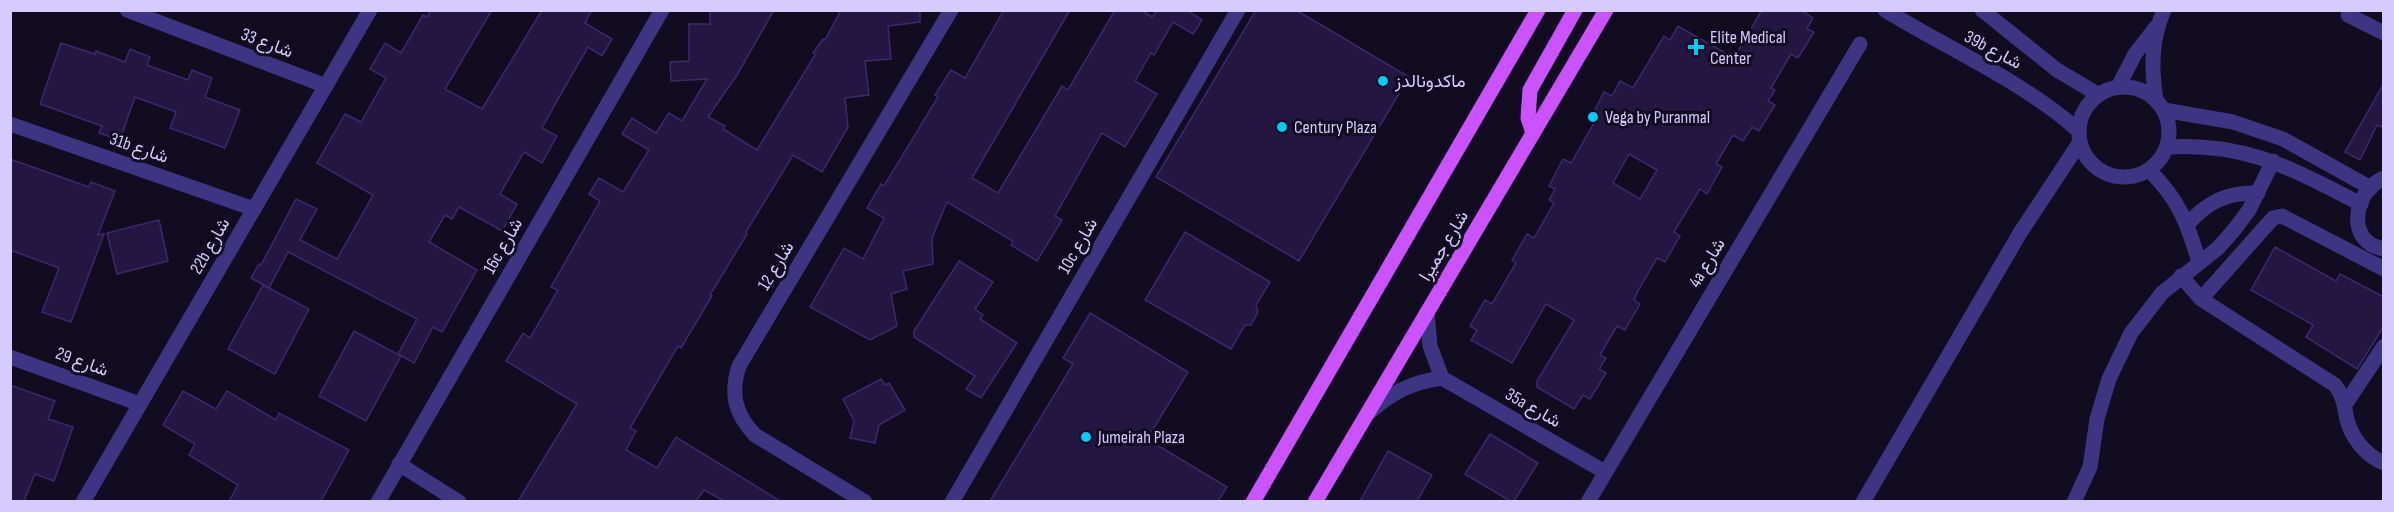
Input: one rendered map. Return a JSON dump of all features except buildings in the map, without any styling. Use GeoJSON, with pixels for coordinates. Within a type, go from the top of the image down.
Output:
{"type":"FeatureCollection","features":[{"type":"Feature","properties":{"kind":"main road","name":"شارع جميرا"},"geometry":{"type":"LineString","coordinates":[[1253,501],[1538,10]]}},
{"type":"Feature","properties":{"kind":"main road"},"geometry":{"type":"LineString","coordinates":[[1533,133],[1528,118],[1530,90],[1575,10]]}},
{"type":"Feature","properties":{"kind":"main road","name":"شارع جميرا"},"geometry":{"type":"LineString","coordinates":[[1315,501],[1370,412],[1606,10]]}},
{"type":"Feature","properties":{"kind":"street","name":"شارع 33"},"geometry":{"type":"LineString","coordinates":[[127,10],[326,86]]}},
{"type":"Feature","properties":{"kind":"street","name":"22b شارع"},"geometry":{"type":"LineString","coordinates":[[83,501],[370,10]]}},
{"type":"Feature","properties":{"kind":"street","name":"16c شارع"},"geometry":{"type":"LineString","coordinates":[[378,501],[662,10]]}},
{"type":"Feature","properties":{"kind":"street","name":"شارع 12"},"geometry":{"type":"LineString","coordinates":[[865,501],[755,435],[744,424],[737,411],[734,381],[739,366],[951,10]]}},
{"type":"Feature","properties":{"kind":"street","name":"10c شارع"},"geometry":{"type":"LineString","coordinates":[[952,501],[1238,10]]}},
{"type":"Feature","properties":{"kind":"street","name":"39b شارع"},"geometry":{"type":"LineString","coordinates":[[1885,10],[1925,35],[2039,98],[2079,136]]}},
{"type":"Feature","properties":{"kind":"street","name":"39b شارع"},"geometry":{"type":"LineString","coordinates":[[1982,10],[2057,70],[2099,95]]}},
{"type":"Feature","properties":{"kind":"street"},"geometry":{"type":"LineString","coordinates":[[2348,15],[2384,33]]}},
{"type":"Feature","properties":{"kind":"street"},"geometry":{"type":"LineString","coordinates":[[2079,136],[2085,155],[2094,166],[2106,174],[2132,177],[2149,170],[2157,163],[2167,147],[2169,134],[2160,105],[2152,62],[2161,18]]}},
{"type":"Feature","properties":{"kind":"street"},"geometry":{"type":"LineString","coordinates":[[2118,87],[2135,54],[2161,18]]}},
{"type":"Feature","properties":{"kind":"street","name":"4a شارع"},"geometry":{"type":"LineString","coordinates":[[1587,501],[1860,44]]}},
{"type":"Feature","properties":{"kind":"street"},"geometry":{"type":"LineString","coordinates":[[1863,501],[2079,136],[2082,117],[2088,105],[2099,95],[2118,87],[2131,87],[2144,92],[2160,105],[2233,122],[2283,139],[2371,188]]}},
{"type":"Feature","properties":{"kind":"street","name":"31b شارع"},"geometry":{"type":"LineString","coordinates":[[10,124],[254,209]]}},
{"type":"Feature","properties":{"kind":"street"},"geometry":{"type":"LineString","coordinates":[[2167,147],[2221,148],[2273,161],[2361,204]]}},
{"type":"Feature","properties":{"kind":"street"},"geometry":{"type":"LineString","coordinates":[[2074,501],[2090,467],[2097,419],[2118,355],[2145,312],[2181,276],[2218,248],[2234,230],[2249,210],[2273,161]]}},
{"type":"Feature","properties":{"kind":"street"},"geometry":{"type":"LineString","coordinates":[[2149,170],[2178,204],[2199,262]]}},
{"type":"Feature","properties":{"kind":"street"},"geometry":{"type":"LineString","coordinates":[[2384,178],[2371,188],[2356,214],[2357,226],[2362,237],[2370,245],[2384,249]]}},
{"type":"Feature","properties":{"kind":"street"},"geometry":{"type":"LineString","coordinates":[[2187,225],[2211,203],[2241,192],[2258,193]]}},
{"type":"Feature","properties":{"kind":"street"},"geometry":{"type":"LineString","coordinates":[[2201,299],[2273,218],[2282,216],[2384,269]]}},
{"type":"Feature","properties":{"kind":"street"},"geometry":{"type":"LineString","coordinates":[[2181,276],[2201,299],[2335,385],[2346,403],[2347,420],[2354,436],[2363,449],[2384,463]]}},
{"type":"Feature","properties":{"kind":"street"},"geometry":{"type":"LineString","coordinates":[[1370,412],[1385,398],[1402,388],[1422,381],[1442,378],[1430,346],[1427,312]]}},
{"type":"Feature","properties":{"kind":"street"},"geometry":{"type":"LineString","coordinates":[[2346,403],[2384,346]]}},
{"type":"Feature","properties":{"kind":"street","name":"شارع 29"},"geometry":{"type":"LineString","coordinates":[[10,357],[140,404]]}},
{"type":"Feature","properties":{"kind":"street","name":"35a شارع"},"geometry":{"type":"LineString","coordinates":[[1442,378],[1605,472]]}},
{"type":"Feature","properties":{"kind":"street"},"geometry":{"type":"LineString","coordinates":[[399,464],[459,501]]}},
{"type":"Feature","properties":{"kind":"place","name":"Elite Medical Center"},"geometry":{"type":"Point","coordinates":[1696,47]}},
{"type":"Feature","properties":{"kind":"place","name":"ماكدونالدز"},"geometry":{"type":"Point","coordinates":[1383,81]}},
{"type":"Feature","properties":{"kind":"place","name":"Vega by Puranmal"},"geometry":{"type":"Point","coordinates":[1593,117]}},
{"type":"Feature","properties":{"kind":"place","name":"Century Plaza"},"geometry":{"type":"Point","coordinates":[1282,127]}},
{"type":"Feature","properties":{"kind":"place","name":"Jumeirah Plaza"},"geometry":{"type":"Point","coordinates":[1086,437]}}]}
